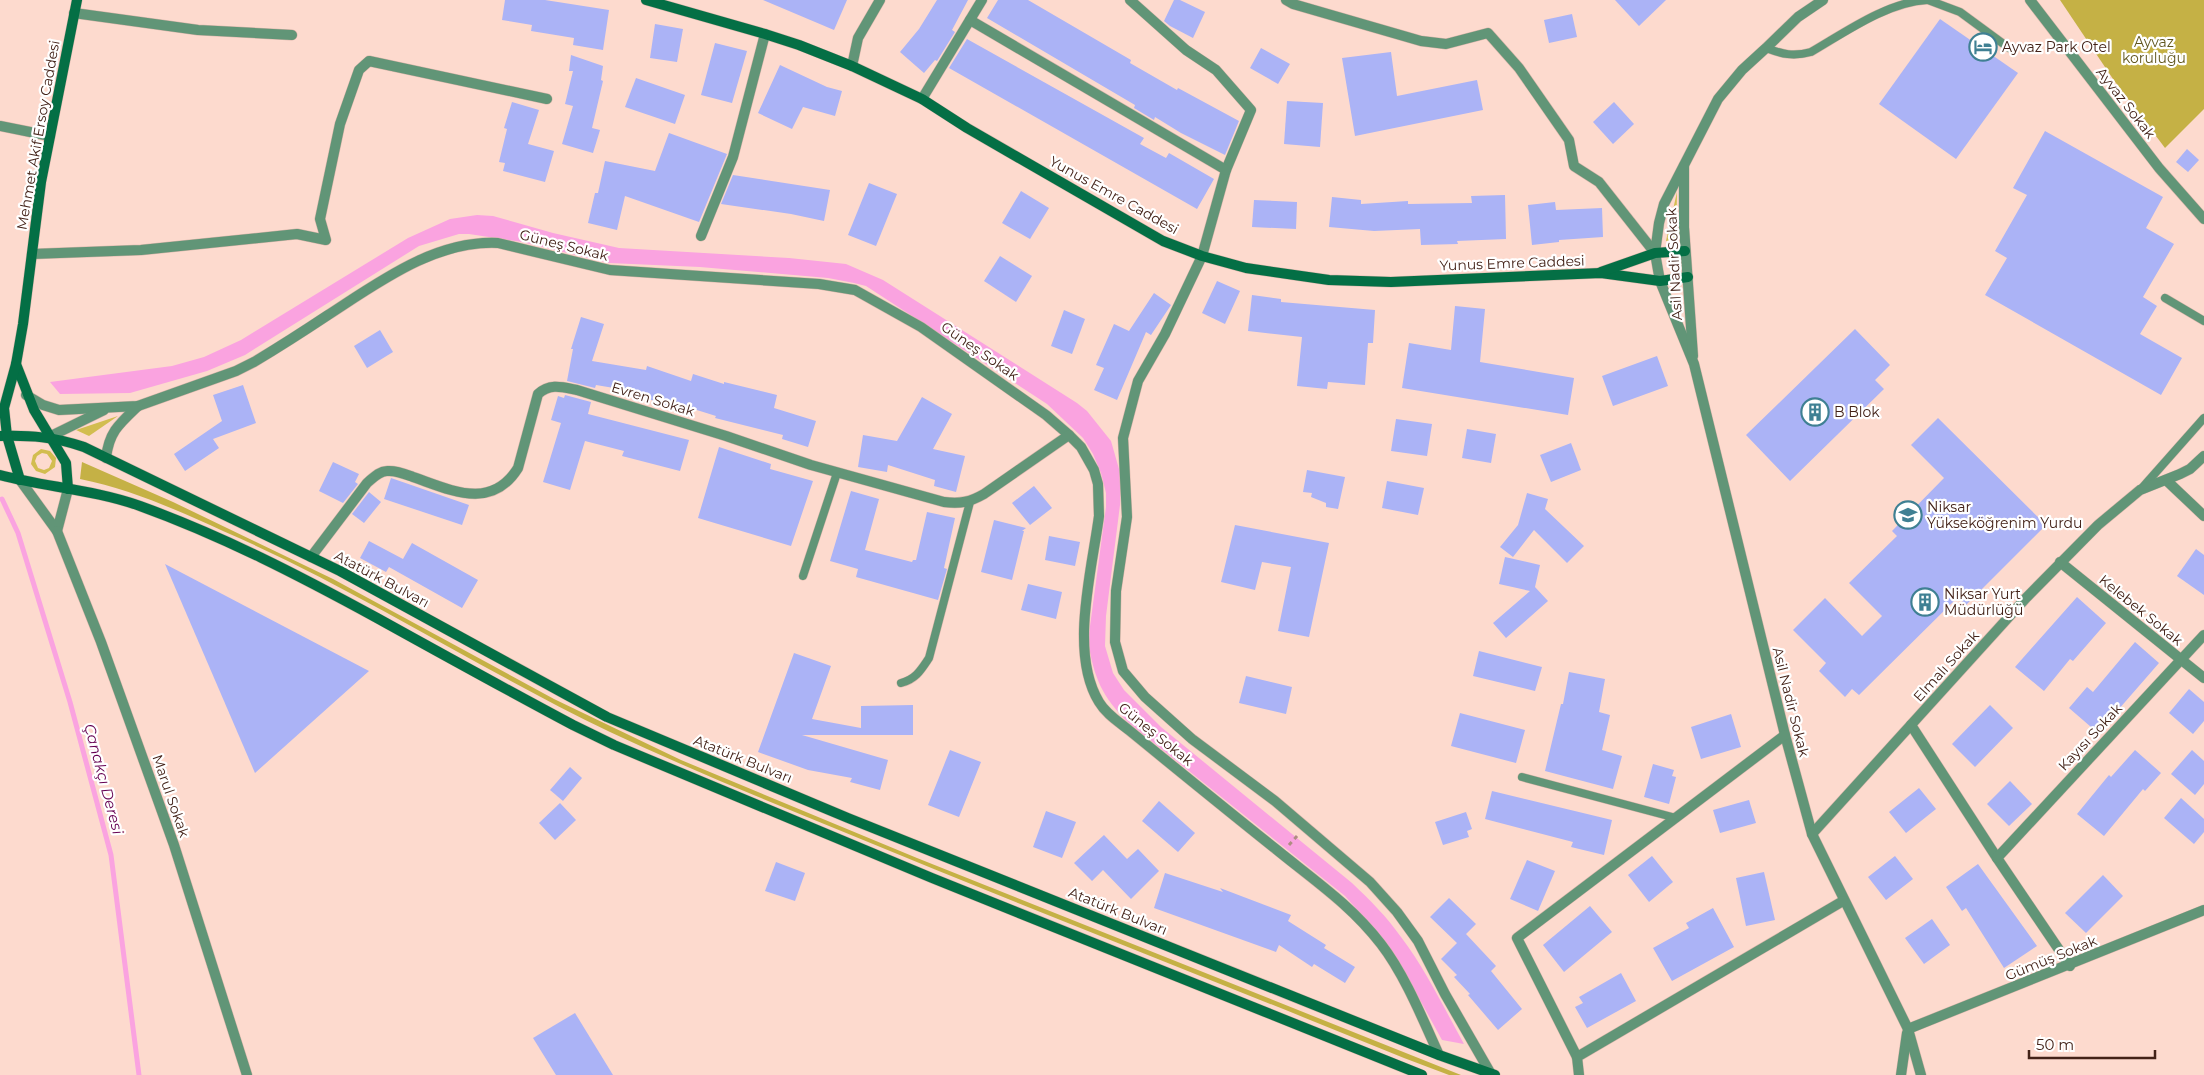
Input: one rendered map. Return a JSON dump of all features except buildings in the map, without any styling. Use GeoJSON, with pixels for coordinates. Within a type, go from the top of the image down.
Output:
{"type":"FeatureCollection","features":[{"type":"Feature","properties":{"kind":"main road","name":"Mehmet Akif Ersoy Caddesi"},"geometry":{"type":"LineString","coordinates":[[20,480],[4,436],[4,408],[24,324],[41,182],[77,0]]}},
{"type":"Feature","properties":{"kind":"main road","name":"Yunus Emre Caddesi"},"geometry":{"type":"LineString","coordinates":[[646,0],[765,34],[852,66],[922,99],[1108,210],[1164,241],[1202,256],[1246,268],[1329,280],[1401,281],[1600,273],[1660,281],[1688,277]]}},
{"type":"Feature","properties":{"kind":"main road","name":"Yunus Emre Caddesi"},"geometry":{"type":"LineString","coordinates":[[1600,273],[1655,253],[1685,251]]}},
{"type":"Feature","properties":{"kind":"main road","name":"Mehmet Akif Ersoy Caddesi"},"geometry":{"type":"LineString","coordinates":[[16,364],[26,395],[66,464],[68,489]]}},
{"type":"Feature","properties":{"kind":"main road","name":"Atatürk Bulvarı"},"geometry":{"type":"LineString","coordinates":[[4,436],[49,437],[84,447],[311,557],[583,704],[641,732],[848,818],[1439,1055],[1493,1074]]}},
{"type":"Feature","properties":{"kind":"main road"},"geometry":{"type":"LineString","coordinates":[[0,475],[98,494],[184,522],[318,586],[573,725],[650,761],[932,878],[1422,1075]]}},
{"type":"Feature","properties":{"kind":"street"},"geometry":{"type":"LineString","coordinates":[[852,66],[858,38],[880,0]]}},
{"type":"Feature","properties":{"kind":"street"},"geometry":{"type":"LineString","coordinates":[[922,99],[982,0]]}},
{"type":"Feature","properties":{"kind":"street"},"geometry":{"type":"LineString","coordinates":[[1130,0],[1186,50],[1216,70],[1251,110],[1226,170],[1202,256],[1165,334],[1138,381],[1123,438],[1126,516],[1116,591],[1115,642],[1122,672],[1145,697],[1192,739],[1275,801],[1370,882],[1397,912],[1418,942],[1445,994],[1493,1074]]}},
{"type":"Feature","properties":{"kind":"street"},"geometry":{"type":"LineString","coordinates":[[1286,0],[1293,4],[1421,41],[1446,44],[1488,33],[1519,68],[1569,140],[1574,166],[1599,182],[1655,253]]}},
{"type":"Feature","properties":{"kind":"street","name":"Asil Nadir Sokak"},"geometry":{"type":"LineString","coordinates":[[1823,0],[1798,17],[1742,70],[1718,98],[1664,204],[1655,253],[1660,281],[1694,364],[1785,735],[1812,834],[1843,901],[1908,1029],[1921,1075]]}},
{"type":"Feature","properties":{"kind":"street","name":"Ayvaz Sokak"},"geometry":{"type":"LineString","coordinates":[[2030,0],[2159,168],[2204,220]]}},
{"type":"Feature","properties":{"kind":"street"},"geometry":{"type":"LineString","coordinates":[[74,13],[198,30],[292,35]]}},
{"type":"Feature","properties":{"kind":"street"},"geometry":{"type":"LineString","coordinates":[[970,20],[1226,170]]}},
{"type":"Feature","properties":{"kind":"street"},"geometry":{"type":"LineString","coordinates":[[701,236],[734,157],[765,34]]}},
{"type":"Feature","properties":{"kind":"street"},"geometry":{"type":"LineString","coordinates":[[32,254],[141,250],[297,234],[326,240],[320,220],[340,124],[359,70],[369,61],[547,99]]}},
{"type":"Feature","properties":{"kind":"street"},"geometry":{"type":"LineString","coordinates":[[0,126],[50,136]]}},
{"type":"Feature","properties":{"kind":"street","name":"Asil Nadir Sokak"},"geometry":{"type":"LineString","coordinates":[[1684,162],[1685,251],[1694,364]]}},
{"type":"Feature","properties":{"kind":"street","name":"Güneş Sokak"},"geometry":{"type":"LineString","coordinates":[[26,395],[43,405],[60,410],[138,406],[236,371],[254,362],[405,267],[444,251],[482,242],[498,243],[610,270],[810,283],[855,290],[921,327],[1046,415],[1069,435],[1088,458],[1098,484],[1099,516],[1083,635],[1085,660],[1099,702],[1116,720],[1350,908],[1383,946],[1439,1055]]}},
{"type":"Feature","properties":{"kind":"street","name":"Evren Sokak"},"geometry":{"type":"LineString","coordinates":[[311,557],[368,483],[377,474],[386,470],[398,472],[459,493],[477,495],[492,492],[502,486],[518,468],[538,394],[544,389],[553,386],[577,390],[717,433],[837,473],[944,502],[959,504],[970,502]]}},
{"type":"Feature","properties":{"kind":"street","name":"Güneş Sokak"},"geometry":{"type":"LineString","coordinates":[[106,458],[108,444],[117,426],[138,406]]}},
{"type":"Feature","properties":{"kind":"street","name":"Güneş Sokak"},"geometry":{"type":"LineString","coordinates":[[49,437],[109,408]]}},
{"type":"Feature","properties":{"kind":"street"},"geometry":{"type":"LineString","coordinates":[[970,502],[1069,435]]}},
{"type":"Feature","properties":{"kind":"street","name":"Elmalı Sokak"},"geometry":{"type":"LineString","coordinates":[[1812,834],[2060,562],[2098,525],[2140,490],[2190,469],[2204,456]]}},
{"type":"Feature","properties":{"kind":"street","name":"Marul Sokak"},"geometry":{"type":"LineString","coordinates":[[20,480],[56,531],[104,650],[174,845],[247,1075]]}},
{"type":"Feature","properties":{"kind":"street"},"geometry":{"type":"LineString","coordinates":[[2166,480],[2204,516]]}},
{"type":"Feature","properties":{"kind":"street"},"geometry":{"type":"LineString","coordinates":[[56,531],[68,489]]}},
{"type":"Feature","properties":{"kind":"street","name":"Kelebek Sokak"},"geometry":{"type":"LineString","coordinates":[[2060,562],[2204,678]]}},
{"type":"Feature","properties":{"kind":"street","name":"Kayısı Sokak"},"geometry":{"type":"LineString","coordinates":[[1997,858],[2204,635]]}},
{"type":"Feature","properties":{"kind":"street"},"geometry":{"type":"LineString","coordinates":[[1911,725],[2070,966]]}},
{"type":"Feature","properties":{"kind":"street"},"geometry":{"type":"LineString","coordinates":[[1579,1075],[1577,1057],[1517,938],[1785,735]]}},
{"type":"Feature","properties":{"kind":"street"},"geometry":{"type":"LineString","coordinates":[[1577,1057],[1843,901]]}},
{"type":"Feature","properties":{"kind":"street","name":"Gümüş Sokak"},"geometry":{"type":"LineString","coordinates":[[1908,1029],[2070,966],[2204,910]]}},
{"type":"Feature","properties":{"kind":"street"},"geometry":{"type":"LineString","coordinates":[[1901,1075],[1908,1029]]}},
{"type":"Feature","properties":{"kind":"lane"},"geometry":{"type":"LineString","coordinates":[[1766,48],[1783,55],[1798,56],[1811,52],[1892,8],[1915,0],[1927,0],[1960,12],[2008,48]]}},
{"type":"Feature","properties":{"kind":"lane"},"geometry":{"type":"LineString","coordinates":[[2165,298],[2204,321]]}},
{"type":"Feature","properties":{"kind":"lane"},"geometry":{"type":"LineString","coordinates":[[2140,490],[2204,418]]}},
{"type":"Feature","properties":{"kind":"lane"},"geometry":{"type":"LineString","coordinates":[[803,576],[837,473]]}},
{"type":"Feature","properties":{"kind":"lane"},"geometry":{"type":"LineString","coordinates":[[901,683],[911,680],[921,671],[929,658],[970,502]]}},
{"type":"Feature","properties":{"kind":"lane"},"geometry":{"type":"LineString","coordinates":[[1522,777],[1676,818]]}},
{"type":"Feature","properties":{"kind":"shaded area"},"geometry":{"type":"Polygon","coordinates":[[[1677,192],[1676,240],[1666,241],[1677,192]]]}},
{"type":"Feature","properties":{"kind":"shaded area"},"geometry":{"type":"Polygon","coordinates":[[[477,215],[493,216],[553,233],[619,248],[789,258],[846,264],[883,280],[1087,411],[1111,441],[1121,476],[1120,505],[1106,616],[1105,646],[1113,673],[1124,690],[1161,727],[1352,883],[1378,909],[1396,930],[1419,963],[1464,1044],[1442,1040],[1387,944],[1345,896],[1129,723],[1106,695],[1096,676],[1088,641],[1106,507],[1106,493],[1101,473],[1093,454],[1083,438],[1047,404],[866,286],[828,278],[700,267],[609,263],[522,242],[459,234],[419,246],[245,355],[207,371],[130,393],[60,394],[50,382],[172,366],[204,357],[241,340],[408,238],[450,219],[477,215]]]}},
{"type":"Feature","properties":{"kind":"shaded area"},"geometry":{"type":"Polygon","coordinates":[[[118,416],[89,436],[76,430],[118,416]]]}},
{"type":"Feature","properties":{"kind":"shaded area"},"geometry":{"type":"Polygon","coordinates":[[[41,449],[50,451],[56,458],[55,467],[45,474],[36,471],[31,464],[33,455],[41,449]],[[42,453],[37,456],[35,461],[38,468],[44,470],[49,468],[52,461],[47,454],[42,453]]]}},
{"type":"Feature","properties":{"kind":"green space","name":"Ayvaz koruluğu"},"geometry":{"type":"Polygon","coordinates":[[[2060,0],[2204,0],[2204,109],[2165,148],[2113,79],[2060,0]]]}},
{"type":"Feature","properties":{"kind":"green space"},"geometry":{"type":"Polygon","coordinates":[[[82,462],[173,502],[333,579],[554,699],[681,760],[917,858],[1461,1075],[1449,1075],[1404,1058],[760,798],[670,759],[561,708],[370,603],[273,554],[153,501],[117,488],[80,479],[82,462]]]}},
{"type":"Feature","properties":{"kind":"waterway","name":"Çanakçı Deresi"},"geometry":{"type":"LineString","coordinates":[[2,499],[18,533],[70,702],[111,855],[139,1075]]}},
{"type":"Feature","properties":{"kind":"place","name":"Ayvaz Park Otel"},"geometry":{"type":"Point","coordinates":[1983,47]}},
{"type":"Feature","properties":{"kind":"place","name":"B Blok"},"geometry":{"type":"Point","coordinates":[1815,412]}},
{"type":"Feature","properties":{"kind":"place","name":"Niksar Yükseköğrenim Yurdu"},"geometry":{"type":"Point","coordinates":[1908,515]}},
{"type":"Feature","properties":{"kind":"place","name":"Niksar Yurt Müdürlüğü"},"geometry":{"type":"Point","coordinates":[1925,602]}}]}
